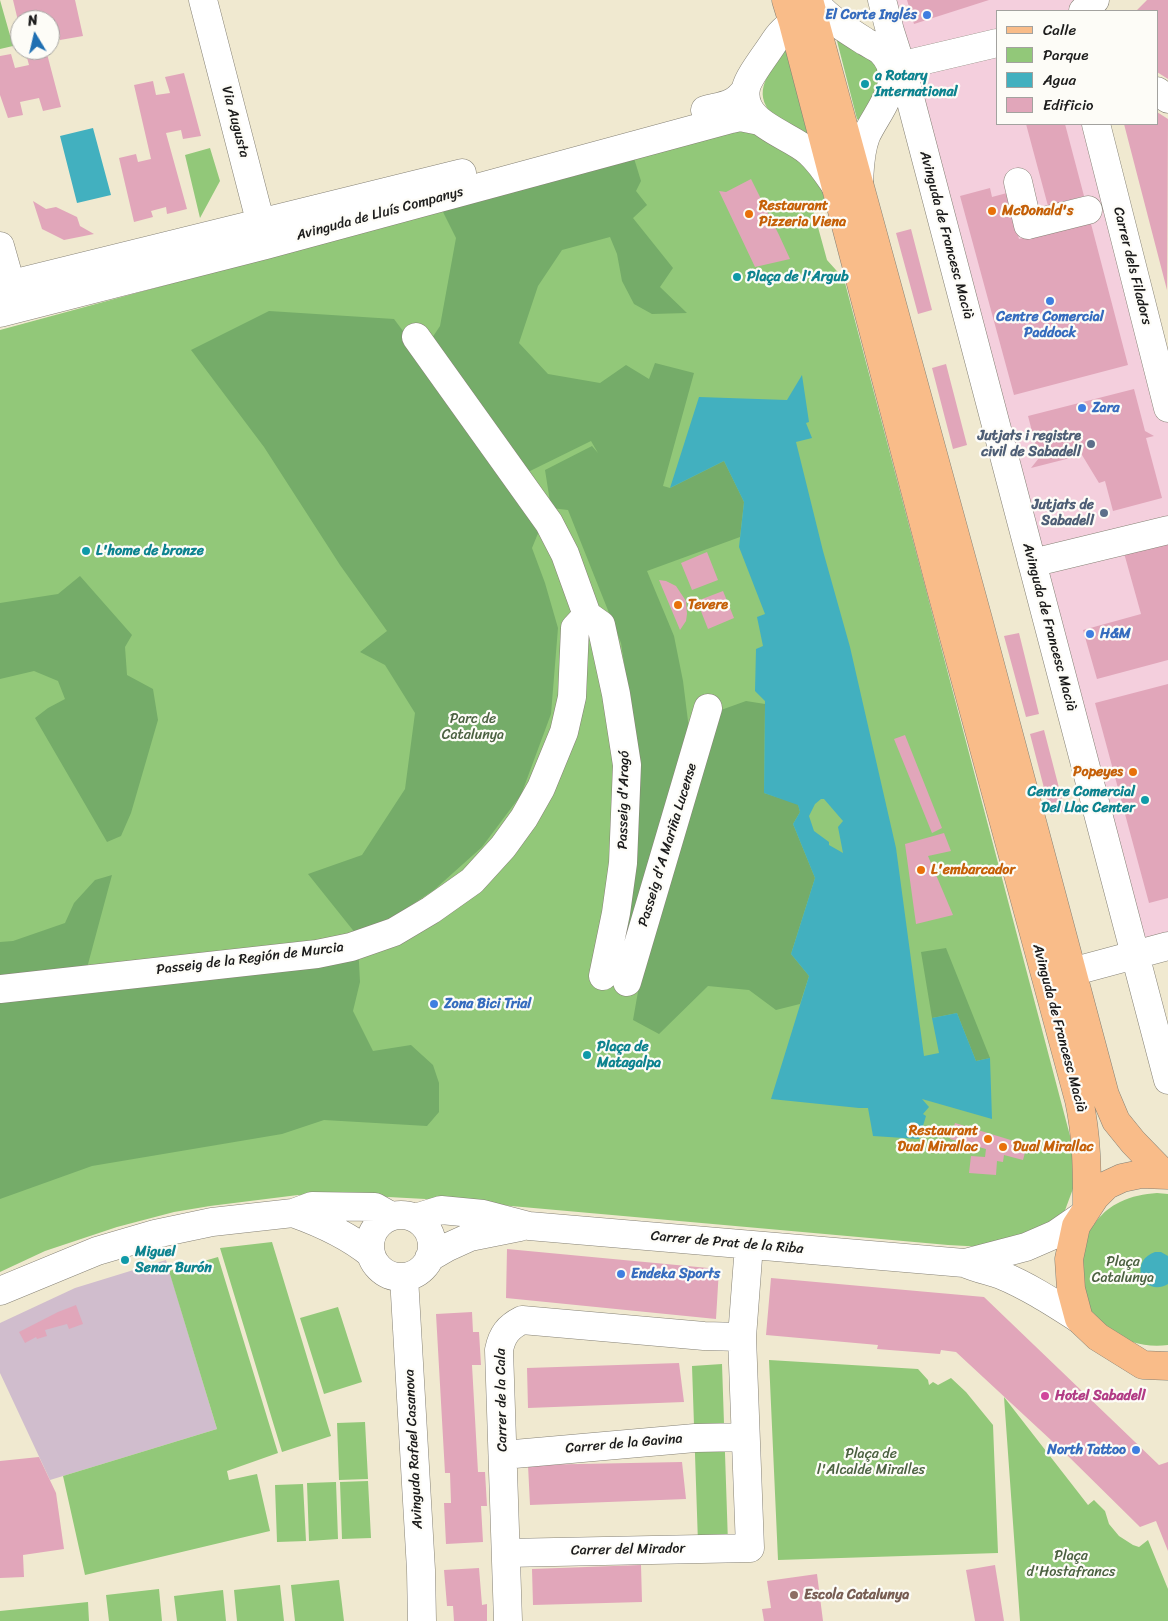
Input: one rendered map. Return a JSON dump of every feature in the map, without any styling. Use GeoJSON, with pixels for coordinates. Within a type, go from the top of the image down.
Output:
{"type":"FeatureCollection","features":[{"type":"Feature","properties":{"kind":"main road","name":"Avinguda de Francesc Macià"},"geometry":{"type":"LineString","coordinates":[[801,12],[847,183],[944,601],[1079,1100],[1085,1130],[1087,1167],[1084,1212]]}},
{"type":"Feature","properties":{"kind":"main road","name":"Avinguda de Francesc Macià"},"geometry":{"type":"LineString","coordinates":[[847,183],[1073,971],[1110,1108],[1116,1121],[1166,1175]]}},
{"type":"Feature","properties":{"kind":"main road"},"geometry":{"type":"LineString","coordinates":[[1166,1175],[1141,1174],[1122,1178],[1107,1185],[1084,1212],[1076,1226],[1069,1259],[1070,1283],[1079,1319],[1098,1337],[1155,1366],[1168,1387]]}},
{"type":"Feature","properties":{"kind":"street","name":"Via Augusta"},"geometry":{"type":"LineString","coordinates":[[203,0],[264,233]]}},
{"type":"Feature","properties":{"kind":"street","name":"Avinguda de Francesc Macià"},"geometry":{"type":"LineString","coordinates":[[882,0],[892,38],[896,67],[1032,563],[1168,1080]]}},
{"type":"Feature","properties":{"kind":"street"},"geometry":{"type":"LineString","coordinates":[[1085,10],[1095,0]]}},
{"type":"Feature","properties":{"kind":"street","name":"Avinguda de Francesc Macià"},"geometry":{"type":"LineString","coordinates":[[801,12],[882,52],[896,67]]}},
{"type":"Feature","properties":{"kind":"street"},"geometry":{"type":"LineString","coordinates":[[801,12],[746,89],[747,102],[750,111],[760,121],[838,147]]}},
{"type":"Feature","properties":{"kind":"street"},"geometry":{"type":"LineString","coordinates":[[896,67],[996,43]]}},
{"type":"Feature","properties":{"kind":"street","name":"Avinguda de Francesc Macià"},"geometry":{"type":"LineString","coordinates":[[838,147],[892,90],[892,78],[896,67]]}},
{"type":"Feature","properties":{"kind":"street","name":"Avinguda de Lluís Companys"},"geometry":{"type":"LineString","coordinates":[[0,313],[264,233],[335,205],[728,105],[740,98],[746,89]]}},
{"type":"Feature","properties":{"kind":"street","name":"Avinguda de Lluís Companys"},"geometry":{"type":"LineString","coordinates":[[5,286],[264,233],[740,117],[760,121]]}},
{"type":"Feature","properties":{"kind":"street","name":"Carrer dels Filadors"},"geometry":{"type":"LineString","coordinates":[[1096,125],[1168,408]]}},
{"type":"Feature","properties":{"kind":"street","name":"Avinguda de Francesc Macià"},"geometry":{"type":"LineString","coordinates":[[838,147],[862,150],[847,183]]}},
{"type":"Feature","properties":{"kind":"street"},"geometry":{"type":"LineString","coordinates":[[1018,182],[1028,225],[1088,210]]}},
{"type":"Feature","properties":{"kind":"street"},"geometry":{"type":"LineString","coordinates":[[0,246],[5,286]]}},
{"type":"Feature","properties":{"kind":"street"},"geometry":{"type":"LineString","coordinates":[[416,337],[549,523],[565,554],[587,623]]}},
{"type":"Feature","properties":{"kind":"street"},"geometry":{"type":"LineString","coordinates":[[1032,563],[1168,530]]}},
{"type":"Feature","properties":{"kind":"street","name":"Passeig d'Aragó"},"geometry":{"type":"LineString","coordinates":[[587,623],[616,694],[627,765],[623,863],[616,913],[615,979]]}},
{"type":"Feature","properties":{"kind":"street","name":"Passeig de la Región de Murcia"},"geometry":{"type":"LineString","coordinates":[[0,989],[317,954],[351,947],[394,932],[431,910],[472,881],[488,864],[524,818],[541,788],[564,732],[587,623]]}},
{"type":"Feature","properties":{"kind":"street","name":"Passeig d'A Mariña Lucense"},"geometry":{"type":"LineString","coordinates":[[615,979],[708,708]]}},
{"type":"Feature","properties":{"kind":"street"},"geometry":{"type":"LineString","coordinates":[[1047,979],[1168,946]]}},
{"type":"Feature","properties":{"kind":"street"},"geometry":{"type":"LineString","coordinates":[[0,1292],[97,1251],[155,1234],[212,1222],[293,1213],[312,1206],[375,1207],[422,1223],[428,1231],[432,1249],[423,1267],[414,1274],[404,1276],[387,1274],[380,1268],[371,1254],[354,1240],[293,1213]]}},
{"type":"Feature","properties":{"kind":"street","name":"Carrer de Prat de la Riba"},"geometry":{"type":"LineString","coordinates":[[403,1217],[440,1210],[483,1214],[529,1226],[964,1263]]}},
{"type":"Feature","properties":{"kind":"street"},"geometry":{"type":"LineString","coordinates":[[964,1263],[1026,1248],[1056,1234],[1084,1212]]}},
{"type":"Feature","properties":{"kind":"street"},"geometry":{"type":"LineString","coordinates":[[371,1254],[370,1244],[376,1226],[403,1217]]}},
{"type":"Feature","properties":{"kind":"street","name":"Carrer de Prat de la Riba"},"geometry":{"type":"LineString","coordinates":[[429,1258],[470,1236],[529,1226]]}},
{"type":"Feature","properties":{"kind":"street"},"geometry":{"type":"LineString","coordinates":[[745,1438],[742,1337],[748,1245]]}},
{"type":"Feature","properties":{"kind":"street"},"geometry":{"type":"LineString","coordinates":[[964,1263],[1017,1283],[1079,1319]]}},
{"type":"Feature","properties":{"kind":"street","name":"Avinguda Rafael Casanova"},"geometry":{"type":"LineString","coordinates":[[404,1276],[420,1551],[422,1621]]}},
{"type":"Feature","properties":{"kind":"street","name":"Carrer de la Cala"},"geometry":{"type":"LineString","coordinates":[[508,1621],[499,1350],[501,1340],[507,1329],[522,1320],[704,1336],[742,1337]]}},
{"type":"Feature","properties":{"kind":"street","name":"Carrer de la Gavina"},"geometry":{"type":"LineString","coordinates":[[503,1455],[695,1438],[745,1438]]}},
{"type":"Feature","properties":{"kind":"street","name":"Carrer del Mirador"},"geometry":{"type":"LineString","coordinates":[[506,1553],[750,1548],[745,1438]]}},
{"type":"Feature","properties":{"kind":"shaded area"},"geometry":{"type":"Polygon","coordinates":[[[882,0],[1095,0],[1084,10],[996,10],[996,125],[1096,125],[1168,408],[1168,945],[1136,953],[910,61],[882,0]]]}},
{"type":"Feature","properties":{"kind":"shaded area"},"geometry":{"type":"Polygon","coordinates":[[[166,1260],[217,1429],[50,1480],[0,1373],[0,1323],[75,1288],[166,1260]]]}},
{"type":"Feature","properties":{"kind":"green space"},"geometry":{"type":"Polygon","coordinates":[[[0,0],[10,35],[10,47],[0,49],[0,0]]]}},
{"type":"Feature","properties":{"kind":"green space"},"geometry":{"type":"Polygon","coordinates":[[[836,37],[870,54],[878,65],[880,73],[876,90],[859,120],[857,119],[836,37]]]}},
{"type":"Feature","properties":{"kind":"green space"},"geometry":{"type":"Polygon","coordinates":[[[784,50],[786,50],[808,133],[806,134],[773,115],[763,98],[765,82],[784,50]]]}},
{"type":"Feature","properties":{"kind":"green space","name":"Parc de Catalunya"},"geometry":{"type":"Polygon","coordinates":[[[741,129],[761,137],[792,155],[819,177],[826,206],[813,209],[827,260],[844,279],[1074,1151],[1074,1186],[1064,1213],[1045,1234],[985,1247],[444,1200],[351,1195],[298,1195],[174,1212],[117,1227],[45,1251],[0,1272],[0,330],[741,129]]]}},
{"type":"Feature","properties":{"kind":"green space"},"geometry":{"type":"Polygon","coordinates":[[[210,148],[220,181],[200,218],[185,155],[210,148]]]}},
{"type":"Feature","properties":{"kind":"green space"},"geometry":{"type":"Polygon","coordinates":[[[633,155],[641,181],[636,191],[647,205],[633,218],[673,268],[660,287],[687,313],[652,314],[634,304],[622,281],[617,254],[610,237],[562,250],[538,286],[519,343],[548,374],[600,383],[626,365],[649,379],[655,363],[694,373],[663,486],[670,488],[724,461],[744,502],[740,537],[647,571],[674,636],[683,681],[689,729],[625,949],[619,947],[629,695],[621,643],[568,510],[551,508],[545,470],[592,446],[598,453],[591,441],[526,473],[548,509],[532,548],[545,583],[558,628],[551,714],[521,795],[482,847],[434,890],[384,923],[356,934],[308,874],[362,855],[405,789],[415,713],[385,665],[360,652],[387,631],[340,565],[264,447],[191,350],[269,311],[394,319],[409,339],[432,338],[440,326],[456,238],[442,210],[633,155]]]}},
{"type":"Feature","properties":{"kind":"green space"},"geometry":{"type":"Polygon","coordinates":[[[80,576],[132,635],[125,647],[127,675],[153,689],[158,720],[131,813],[121,836],[107,842],[35,718],[65,699],[58,681],[34,671],[0,679],[0,603],[58,594],[80,576]]]}},
{"type":"Feature","properties":{"kind":"green space"},"geometry":{"type":"Polygon","coordinates":[[[746,701],[765,704],[764,793],[798,804],[800,812],[793,824],[815,878],[791,954],[809,976],[800,1004],[776,1010],[749,990],[708,986],[659,1034],[633,1020],[648,935],[721,710],[746,701]]]}},
{"type":"Feature","properties":{"kind":"green space"},"geometry":{"type":"Polygon","coordinates":[[[112,875],[84,979],[358,944],[360,982],[353,1011],[373,1051],[411,1045],[433,1065],[439,1083],[439,1112],[427,1126],[324,1120],[282,1134],[92,1166],[0,1199],[0,942],[13,941],[65,923],[74,903],[95,880],[112,875]]]}},
{"type":"Feature","properties":{"kind":"green space"},"geometry":{"type":"Polygon","coordinates":[[[946,948],[990,1058],[976,1061],[957,1013],[932,1018],[921,952],[946,948]]]}},
{"type":"Feature","properties":{"kind":"green space","name":"Plaça Catalunya"},"geometry":{"type":"Polygon","coordinates":[[[1157,1193],[1168,1194],[1168,1345],[1154,1346],[1127,1340],[1115,1334],[1095,1316],[1087,1304],[1082,1291],[1081,1251],[1091,1228],[1107,1210],[1129,1198],[1157,1193]]]}},
{"type":"Feature","properties":{"kind":"green space"},"geometry":{"type":"Polygon","coordinates":[[[272,1242],[331,1436],[282,1452],[220,1248],[272,1242]]]}},
{"type":"Feature","properties":{"kind":"green space"},"geometry":{"type":"Polygon","coordinates":[[[218,1257],[278,1453],[227,1471],[229,1480],[257,1474],[270,1531],[85,1575],[63,1476],[217,1429],[169,1271],[218,1257]]]}},
{"type":"Feature","properties":{"kind":"green space"},"geometry":{"type":"Polygon","coordinates":[[[338,1307],[362,1382],[324,1394],[300,1318],[338,1307]]]}},
{"type":"Feature","properties":{"kind":"green space","name":"Plaça de l'Alcalde Miralles"},"geometry":{"type":"Polygon","coordinates":[[[769,1360],[918,1369],[928,1380],[929,1385],[933,1382],[938,1385],[951,1378],[966,1392],[993,1425],[998,1553],[778,1560],[769,1360]]]}},
{"type":"Feature","properties":{"kind":"green space"},"geometry":{"type":"Polygon","coordinates":[[[722,1364],[728,1543],[698,1543],[692,1366],[722,1364]]]}},
{"type":"Feature","properties":{"kind":"green space","name":"Plaça d'Hostafrancs"},"geometry":{"type":"Polygon","coordinates":[[[1004,1397],[1088,1505],[1094,1500],[1105,1511],[1109,1524],[1119,1536],[1139,1547],[1148,1540],[1168,1589],[1168,1621],[1020,1621],[1004,1397]]]}},
{"type":"Feature","properties":{"kind":"green space"},"geometry":{"type":"Polygon","coordinates":[[[365,1422],[368,1479],[339,1480],[337,1423],[365,1422]]]}},
{"type":"Feature","properties":{"kind":"green space"},"geometry":{"type":"Polygon","coordinates":[[[368,1481],[371,1538],[342,1539],[340,1482],[368,1481]]]}},
{"type":"Feature","properties":{"kind":"green space"},"geometry":{"type":"Polygon","coordinates":[[[336,1482],[338,1539],[309,1541],[307,1483],[336,1482]]]}},
{"type":"Feature","properties":{"kind":"green space"},"geometry":{"type":"Polygon","coordinates":[[[303,1484],[306,1541],[277,1542],[275,1485],[303,1484]]]}},
{"type":"Feature","properties":{"kind":"green space"},"geometry":{"type":"Polygon","coordinates":[[[339,1580],[344,1621],[295,1621],[291,1585],[339,1580]]]}},
{"type":"Feature","properties":{"kind":"green space"},"geometry":{"type":"Polygon","coordinates":[[[280,1585],[284,1621],[237,1621],[234,1590],[280,1585]]]}},
{"type":"Feature","properties":{"kind":"green space"},"geometry":{"type":"Polygon","coordinates":[[[159,1589],[162,1621],[109,1621],[106,1595],[159,1589]]]}},
{"type":"Feature","properties":{"kind":"green space"},"geometry":{"type":"Polygon","coordinates":[[[223,1590],[226,1621],[177,1621],[174,1596],[223,1590]]]}},
{"type":"Feature","properties":{"kind":"green space"},"geometry":{"type":"Polygon","coordinates":[[[88,1602],[89,1621],[0,1621],[0,1611],[88,1602]]]}},
{"type":"Feature","properties":{"kind":"water"},"geometry":{"type":"Polygon","coordinates":[[[93,128],[111,195],[77,203],[60,136],[93,128]]]}},
{"type":"Feature","properties":{"kind":"water"},"geometry":{"type":"Polygon","coordinates":[[[802,375],[809,422],[806,423],[812,438],[796,442],[823,551],[850,647],[896,848],[924,1056],[939,1053],[932,1018],[957,1013],[976,1061],[990,1058],[992,1119],[922,1099],[929,1107],[923,1114],[926,1116],[919,1139],[873,1136],[868,1108],[771,1099],[809,976],[791,954],[815,878],[793,824],[800,812],[798,805],[764,793],[765,701],[755,691],[756,649],[763,646],[757,617],[765,614],[739,547],[744,502],[724,461],[670,488],[699,397],[787,400],[802,375]],[[824,799],[815,804],[809,816],[814,831],[829,842],[829,845],[843,853],[838,827],[843,821],[824,799]]]}},
{"type":"Feature","properties":{"kind":"water"},"geometry":{"type":"Polygon","coordinates":[[[1155,1252],[1161,1252],[1168,1256],[1168,1284],[1159,1287],[1146,1283],[1140,1270],[1142,1263],[1147,1257],[1155,1252]]]}},
{"type":"Feature","properties":{"kind":"building"},"geometry":{"type":"Polygon","coordinates":[[[13,0],[75,0],[83,36],[60,40],[60,10],[15,10],[13,0]]]}},
{"type":"Feature","properties":{"kind":"building","name":"El Corte Inglés"},"geometry":{"type":"Polygon","coordinates":[[[907,0],[989,0],[914,24],[907,0]]]}},
{"type":"Feature","properties":{"kind":"building"},"geometry":{"type":"Polygon","coordinates":[[[1147,0],[1168,0],[1168,79],[1158,73],[1158,10],[1137,10],[1147,0]]]}},
{"type":"Feature","properties":{"kind":"building"},"geometry":{"type":"Polygon","coordinates":[[[10,54],[10,60],[13,60],[15,68],[29,65],[28,60],[49,60],[61,107],[43,111],[39,98],[20,102],[23,115],[8,118],[0,95],[0,56],[10,54]]]}},
{"type":"Feature","properties":{"kind":"building"},"geometry":{"type":"Polygon","coordinates":[[[184,73],[201,136],[183,139],[181,130],[166,133],[187,209],[167,214],[166,207],[151,211],[153,217],[134,222],[119,158],[136,154],[138,162],[151,159],[134,85],[153,81],[156,95],[170,93],[165,77],[184,73]]]}},
{"type":"Feature","properties":{"kind":"building"},"geometry":{"type":"Polygon","coordinates":[[[1158,113],[1168,119],[1167,290],[1124,125],[1158,125],[1158,113]]]}},
{"type":"Feature","properties":{"kind":"building"},"geometry":{"type":"Polygon","coordinates":[[[1026,125],[1065,125],[1084,196],[1048,206],[1026,125]]]}},
{"type":"Feature","properties":{"kind":"building","name":"Restaurant Pizzeria Viena"},"geometry":{"type":"Polygon","coordinates":[[[751,179],[790,259],[755,267],[719,191],[726,192],[751,179]]]}},
{"type":"Feature","properties":{"kind":"building","name":"Centre Comercial Paddock"},"geometry":{"type":"Polygon","coordinates":[[[990,188],[992,197],[1007,193],[1019,239],[1090,220],[1128,365],[1014,395],[960,196],[990,188]]]}},
{"type":"Feature","properties":{"kind":"building"},"geometry":{"type":"Polygon","coordinates":[[[33,201],[46,209],[56,207],[77,217],[80,226],[94,234],[64,240],[42,229],[33,201]]]}},
{"type":"Feature","properties":{"kind":"building"},"geometry":{"type":"Polygon","coordinates":[[[911,229],[932,310],[918,314],[896,233],[911,229]]]}},
{"type":"Feature","properties":{"kind":"building"},"geometry":{"type":"Polygon","coordinates":[[[946,364],[967,445],[953,449],[932,368],[946,364]]]}},
{"type":"Feature","properties":{"kind":"building","name":"Jutjats i registre civil de Sabadell"},"geometry":{"type":"Polygon","coordinates":[[[1134,389],[1145,431],[1154,436],[1146,438],[1162,498],[1113,511],[1105,481],[1099,483],[1082,455],[1031,468],[1039,458],[1028,416],[1134,389]]]}},
{"type":"Feature","properties":{"kind":"building"},"geometry":{"type":"Polygon","coordinates":[[[1168,541],[1168,660],[1097,679],[1083,630],[1141,614],[1124,553],[1168,541]]]}},
{"type":"Feature","properties":{"kind":"building"},"geometry":{"type":"Polygon","coordinates":[[[707,552],[718,580],[692,590],[681,563],[707,552]]]}},
{"type":"Feature","properties":{"kind":"building","name":"Tevere"},"geometry":{"type":"Polygon","coordinates":[[[659,580],[676,586],[686,601],[686,621],[680,630],[659,580]]]}},
{"type":"Feature","properties":{"kind":"building"},"geometry":{"type":"Polygon","coordinates":[[[723,591],[734,618],[708,629],[697,601],[723,591]]]}},
{"type":"Feature","properties":{"kind":"building"},"geometry":{"type":"Polygon","coordinates":[[[1019,633],[1039,714],[1026,717],[1004,636],[1019,633]]]}},
{"type":"Feature","properties":{"kind":"building","name":"Centre Comercial Del Llac Center"},"geometry":{"type":"Polygon","coordinates":[[[1168,684],[1168,898],[1149,903],[1095,703],[1168,684]]]}},
{"type":"Feature","properties":{"kind":"building"},"geometry":{"type":"Polygon","coordinates":[[[1044,730],[1065,811],[1051,815],[1030,734],[1044,730]]]}},
{"type":"Feature","properties":{"kind":"building","name":"L'embarcador"},"geometry":{"type":"Polygon","coordinates":[[[905,735],[942,828],[932,833],[894,739],[905,735]]]}},
{"type":"Feature","properties":{"kind":"building","name":"L'embarcador"},"geometry":{"type":"Polygon","coordinates":[[[944,833],[951,851],[928,856],[953,915],[916,924],[905,844],[944,833]]]}},
{"type":"Feature","properties":{"kind":"building","name":"Dual Mirallac"},"geometry":{"type":"Polygon","coordinates":[[[955,1123],[1027,1145],[1023,1160],[1004,1155],[1003,1162],[997,1161],[996,1175],[969,1173],[971,1156],[985,1157],[986,1149],[950,1139],[955,1123]]]}},
{"type":"Feature","properties":{"kind":"building"},"geometry":{"type":"Polygon","coordinates":[[[507,1249],[719,1269],[716,1319],[506,1298],[507,1249]]]}},
{"type":"Feature","properties":{"kind":"building"},"geometry":{"type":"Polygon","coordinates":[[[771,1278],[984,1297],[1159,1465],[1168,1462],[1168,1551],[1156,1521],[1140,1527],[1066,1454],[956,1352],[941,1350],[940,1354],[877,1349],[878,1345],[766,1335],[771,1278]]]}},
{"type":"Feature","properties":{"kind":"building"},"geometry":{"type":"Polygon","coordinates":[[[76,1305],[83,1324],[69,1329],[67,1324],[45,1330],[47,1336],[37,1339],[36,1337],[25,1343],[19,1332],[76,1305]]]}},
{"type":"Feature","properties":{"kind":"building"},"geometry":{"type":"Polygon","coordinates":[[[472,1312],[473,1332],[479,1332],[481,1365],[472,1365],[478,1472],[485,1472],[487,1506],[481,1506],[483,1542],[446,1544],[444,1503],[451,1503],[450,1473],[445,1473],[436,1314],[472,1312]]]}},
{"type":"Feature","properties":{"kind":"building"},"geometry":{"type":"Polygon","coordinates":[[[679,1363],[684,1402],[528,1408],[527,1368],[679,1363]]]}},
{"type":"Feature","properties":{"kind":"building"},"geometry":{"type":"Polygon","coordinates":[[[39,1457],[56,1493],[64,1549],[23,1555],[24,1577],[0,1578],[0,1461],[39,1457]]]}},
{"type":"Feature","properties":{"kind":"building"},"geometry":{"type":"Polygon","coordinates":[[[682,1462],[686,1499],[530,1505],[528,1465],[682,1462]]]}},
{"type":"Feature","properties":{"kind":"building"},"geometry":{"type":"Polygon","coordinates":[[[641,1565],[642,1602],[533,1605],[532,1569],[641,1565]]]}},
{"type":"Feature","properties":{"kind":"building"},"geometry":{"type":"Polygon","coordinates":[[[995,1565],[1004,1621],[975,1621],[966,1570],[995,1565]]]}},
{"type":"Feature","properties":{"kind":"building"},"geometry":{"type":"Polygon","coordinates":[[[479,1568],[482,1605],[487,1604],[487,1621],[454,1621],[453,1606],[447,1606],[444,1570],[479,1568]]]}},
{"type":"Feature","properties":{"kind":"building","name":"Escola Catalunya"},"geometry":{"type":"Polygon","coordinates":[[[817,1574],[823,1621],[764,1621],[762,1609],[771,1608],[767,1581],[817,1574]]]}},
{"type":"Feature","properties":{"kind":"place","name":"El Corte Inglés"},"geometry":{"type":"Point","coordinates":[927,15]}},
{"type":"Feature","properties":{"kind":"place","name":"a Rotary International"},"geometry":{"type":"Point","coordinates":[865,84]}},
{"type":"Feature","properties":{"kind":"place","name":"McDonald's"},"geometry":{"type":"Point","coordinates":[992,211]}},
{"type":"Feature","properties":{"kind":"place","name":"Restaurant Pizzeria Viena"},"geometry":{"type":"Point","coordinates":[749,214]}},
{"type":"Feature","properties":{"kind":"place","name":"Plaça de l'Argub"},"geometry":{"type":"Point","coordinates":[737,277]}},
{"type":"Feature","properties":{"kind":"place","name":"Centre Comercial Paddock"},"geometry":{"type":"Point","coordinates":[1050,301]}},
{"type":"Feature","properties":{"kind":"place","name":"Zara"},"geometry":{"type":"Point","coordinates":[1082,408]}},
{"type":"Feature","properties":{"kind":"place","name":"Jutjats i registre civil de Sabadell"},"geometry":{"type":"Point","coordinates":[1091,444]}},
{"type":"Feature","properties":{"kind":"place","name":"Jutjats de Sabadell"},"geometry":{"type":"Point","coordinates":[1104,513]}},
{"type":"Feature","properties":{"kind":"place","name":"L'home de bronze"},"geometry":{"type":"Point","coordinates":[86,551]}},
{"type":"Feature","properties":{"kind":"place","name":"Tevere"},"geometry":{"type":"Point","coordinates":[678,605]}},
{"type":"Feature","properties":{"kind":"place","name":"H&M"},"geometry":{"type":"Point","coordinates":[1090,634]}},
{"type":"Feature","properties":{"kind":"place","name":"Popeyes"},"geometry":{"type":"Point","coordinates":[1133,772]}},
{"type":"Feature","properties":{"kind":"place","name":"Centre Comercial Del Llac Center"},"geometry":{"type":"Point","coordinates":[1145,800]}},
{"type":"Feature","properties":{"kind":"place","name":"L'embarcador"},"geometry":{"type":"Point","coordinates":[921,870]}},
{"type":"Feature","properties":{"kind":"place","name":"Zona Bici Trial"},"geometry":{"type":"Point","coordinates":[434,1004]}},
{"type":"Feature","properties":{"kind":"place","name":"Plaça de Matagalpa"},"geometry":{"type":"Point","coordinates":[587,1055]}},
{"type":"Feature","properties":{"kind":"place","name":"Restaurant Dual Mirallac"},"geometry":{"type":"Point","coordinates":[988,1139]}},
{"type":"Feature","properties":{"kind":"place","name":"Dual Mirallac"},"geometry":{"type":"Point","coordinates":[1003,1147]}},
{"type":"Feature","properties":{"kind":"place","name":"Miguel Senar Burón"},"geometry":{"type":"Point","coordinates":[125,1260]}},
{"type":"Feature","properties":{"kind":"place","name":"Endeka Sports"},"geometry":{"type":"Point","coordinates":[621,1274]}},
{"type":"Feature","properties":{"kind":"place","name":"Hotel Sabadell"},"geometry":{"type":"Point","coordinates":[1045,1396]}},
{"type":"Feature","properties":{"kind":"place","name":"North Tattoo"},"geometry":{"type":"Point","coordinates":[1136,1450]}},
{"type":"Feature","properties":{"kind":"place","name":"Escola Catalunya"},"geometry":{"type":"Point","coordinates":[794,1595]}}]}
